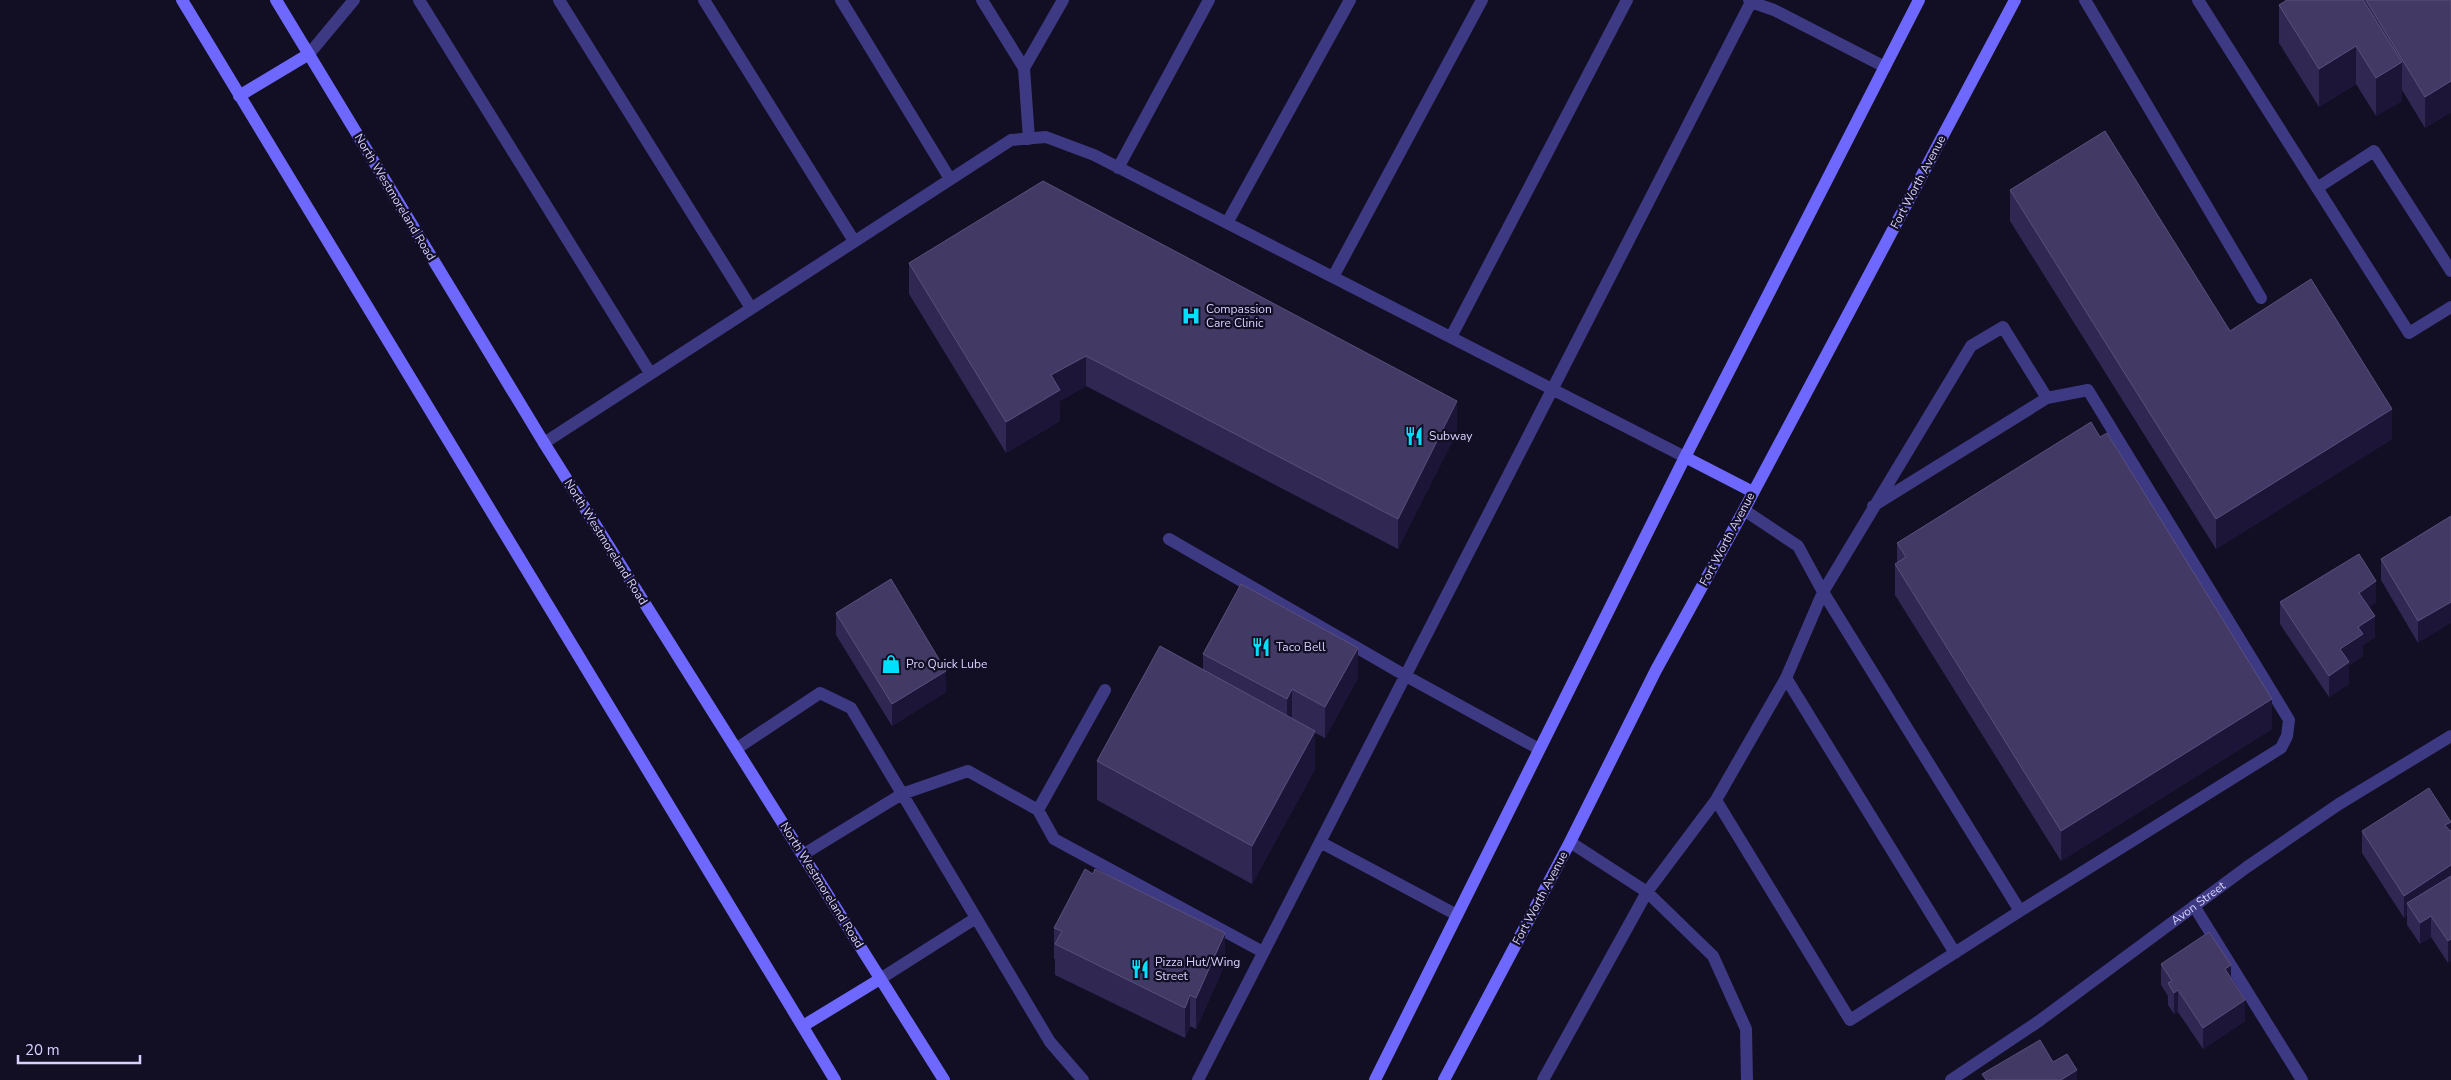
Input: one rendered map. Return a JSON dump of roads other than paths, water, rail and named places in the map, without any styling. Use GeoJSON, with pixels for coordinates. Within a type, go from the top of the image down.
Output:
{"type":"FeatureCollection","features":[{"type":"Feature","properties":{"kind":"main road"},"geometry":{"type":"LineString","coordinates":[[182,0],[835,1080]]}},
{"type":"Feature","properties":{"kind":"main road","name":"North Westmoreland Road"},"geometry":{"type":"LineString","coordinates":[[276,0],[544,442],[944,1080]]}},
{"type":"Feature","properties":{"kind":"main road"},"geometry":{"type":"LineString","coordinates":[[1375,1080],[1685,457],[1919,0]]}},
{"type":"Feature","properties":{"kind":"main road","name":"Fort Worth Avenue"},"geometry":{"type":"LineString","coordinates":[[1444,1080],[1570,842],[1656,670],[1744,510],[2015,0]]}},
{"type":"Feature","properties":{"kind":"main road"},"geometry":{"type":"LineString","coordinates":[[239,96],[309,54]]}},
{"type":"Feature","properties":{"kind":"main road"},"geometry":{"type":"LineString","coordinates":[[1685,457],[1753,492]]}},
{"type":"Feature","properties":{"kind":"main road"},"geometry":{"type":"LineString","coordinates":[[803,1026],[880,979]]}},
{"type":"Feature","properties":{"kind":"street"},"geometry":{"type":"LineString","coordinates":[[309,54],[354,0]]}},
{"type":"Feature","properties":{"kind":"street"},"geometry":{"type":"LineString","coordinates":[[419,0],[650,374]]}},
{"type":"Feature","properties":{"kind":"street"},"geometry":{"type":"LineString","coordinates":[[559,0],[751,308]]}},
{"type":"Feature","properties":{"kind":"street"},"geometry":{"type":"LineString","coordinates":[[704,0],[854,242]]}},
{"type":"Feature","properties":{"kind":"street"},"geometry":{"type":"LineString","coordinates":[[841,0],[950,179]]}},
{"type":"Feature","properties":{"kind":"street"},"geometry":{"type":"LineString","coordinates":[[982,0],[1024,68],[1028,139]]}},
{"type":"Feature","properties":{"kind":"street"},"geometry":{"type":"LineString","coordinates":[[1024,68],[1063,0]]}},
{"type":"Feature","properties":{"kind":"street"},"geometry":{"type":"LineString","coordinates":[[1118,168],[1209,0]]}},
{"type":"Feature","properties":{"kind":"street"},"geometry":{"type":"LineString","coordinates":[[1227,223],[1350,0]]}},
{"type":"Feature","properties":{"kind":"street"},"geometry":{"type":"LineString","coordinates":[[1333,277],[1482,0]]}},
{"type":"Feature","properties":{"kind":"street"},"geometry":{"type":"LineString","coordinates":[[1451,337],[1627,0]]}},
{"type":"Feature","properties":{"kind":"street"},"geometry":{"type":"LineString","coordinates":[[2086,0],[2261,298]]}},
{"type":"Feature","properties":{"kind":"street"},"geometry":{"type":"LineString","coordinates":[[2198,0],[2409,333],[2451,307]]}},
{"type":"Feature","properties":{"kind":"street"},"geometry":{"type":"LineString","coordinates":[[1198,1080],[1751,1],[1774,10],[1885,68]]}},
{"type":"Feature","properties":{"kind":"street"},"geometry":{"type":"LineString","coordinates":[[544,442],[1011,140],[1046,137],[1094,155],[1685,457]]}},
{"type":"Feature","properties":{"kind":"street"},"geometry":{"type":"LineString","coordinates":[[2318,188],[2374,151],[2451,272]]}},
{"type":"Feature","properties":{"kind":"street"},"geometry":{"type":"LineString","coordinates":[[1543,1080],[1647,892],[1716,800],[1786,678],[1823,592],[1971,346],[2004,327],[2047,398]]}},
{"type":"Feature","properties":{"kind":"street"},"geometry":{"type":"LineString","coordinates":[[1716,800],[1850,1020],[2281,748],[2287,736],[2289,720],[2088,390],[2047,398],[1873,506]]}},
{"type":"Feature","properties":{"kind":"street"},"geometry":{"type":"LineString","coordinates":[[1744,510],[1798,546],[1823,592],[2020,911]]}},
{"type":"Feature","properties":{"kind":"street"},"geometry":{"type":"LineString","coordinates":[[1169,539],[1406,676],[1539,749]]}},
{"type":"Feature","properties":{"kind":"street"},"geometry":{"type":"LineString","coordinates":[[1786,678],[1955,953]]}},
{"type":"Feature","properties":{"kind":"street"},"geometry":{"type":"LineString","coordinates":[[1038,810],[1105,690]]}},
{"type":"Feature","properties":{"kind":"street"},"geometry":{"type":"LineString","coordinates":[[736,749],[820,693],[851,708],[1050,1042],[1083,1080]]}},
{"type":"Feature","properties":{"kind":"street","name":"Avon Street"},"geometry":{"type":"LineString","coordinates":[[1951,1080],[2039,1021],[2194,906],[2339,804],[2451,736]]}},
{"type":"Feature","properties":{"kind":"street"},"geometry":{"type":"LineString","coordinates":[[804,854],[902,794],[968,771],[1038,810],[1054,839],[1263,952]]}},
{"type":"Feature","properties":{"kind":"street"},"geometry":{"type":"LineString","coordinates":[[1320,842],[1456,915]]}},
{"type":"Feature","properties":{"kind":"street"},"geometry":{"type":"LineString","coordinates":[[1570,842],[1647,892],[1713,956],[1746,1029],[1747,1080]]}},
{"type":"Feature","properties":{"kind":"street"},"geometry":{"type":"LineString","coordinates":[[2194,906],[2302,1080]]}},
{"type":"Feature","properties":{"kind":"street"},"geometry":{"type":"LineString","coordinates":[[880,979],[976,918]]}},
{"type":"Feature","properties":{"kind":"place","name":"Compassion Care Clinic"},"geometry":{"type":"Point","coordinates":[1191,316]}},
{"type":"Feature","properties":{"kind":"place","name":"Subway"},"geometry":{"type":"Point","coordinates":[1414,436]}},
{"type":"Feature","properties":{"kind":"place","name":"Taco Bell"},"geometry":{"type":"Point","coordinates":[1261,647]}},
{"type":"Feature","properties":{"kind":"place","name":"Pro Quick Lube"},"geometry":{"type":"Point","coordinates":[891,664]}},
{"type":"Feature","properties":{"kind":"place","name":"Pizza Hut/Wing Street"},"geometry":{"type":"Point","coordinates":[1140,969]}}]}
